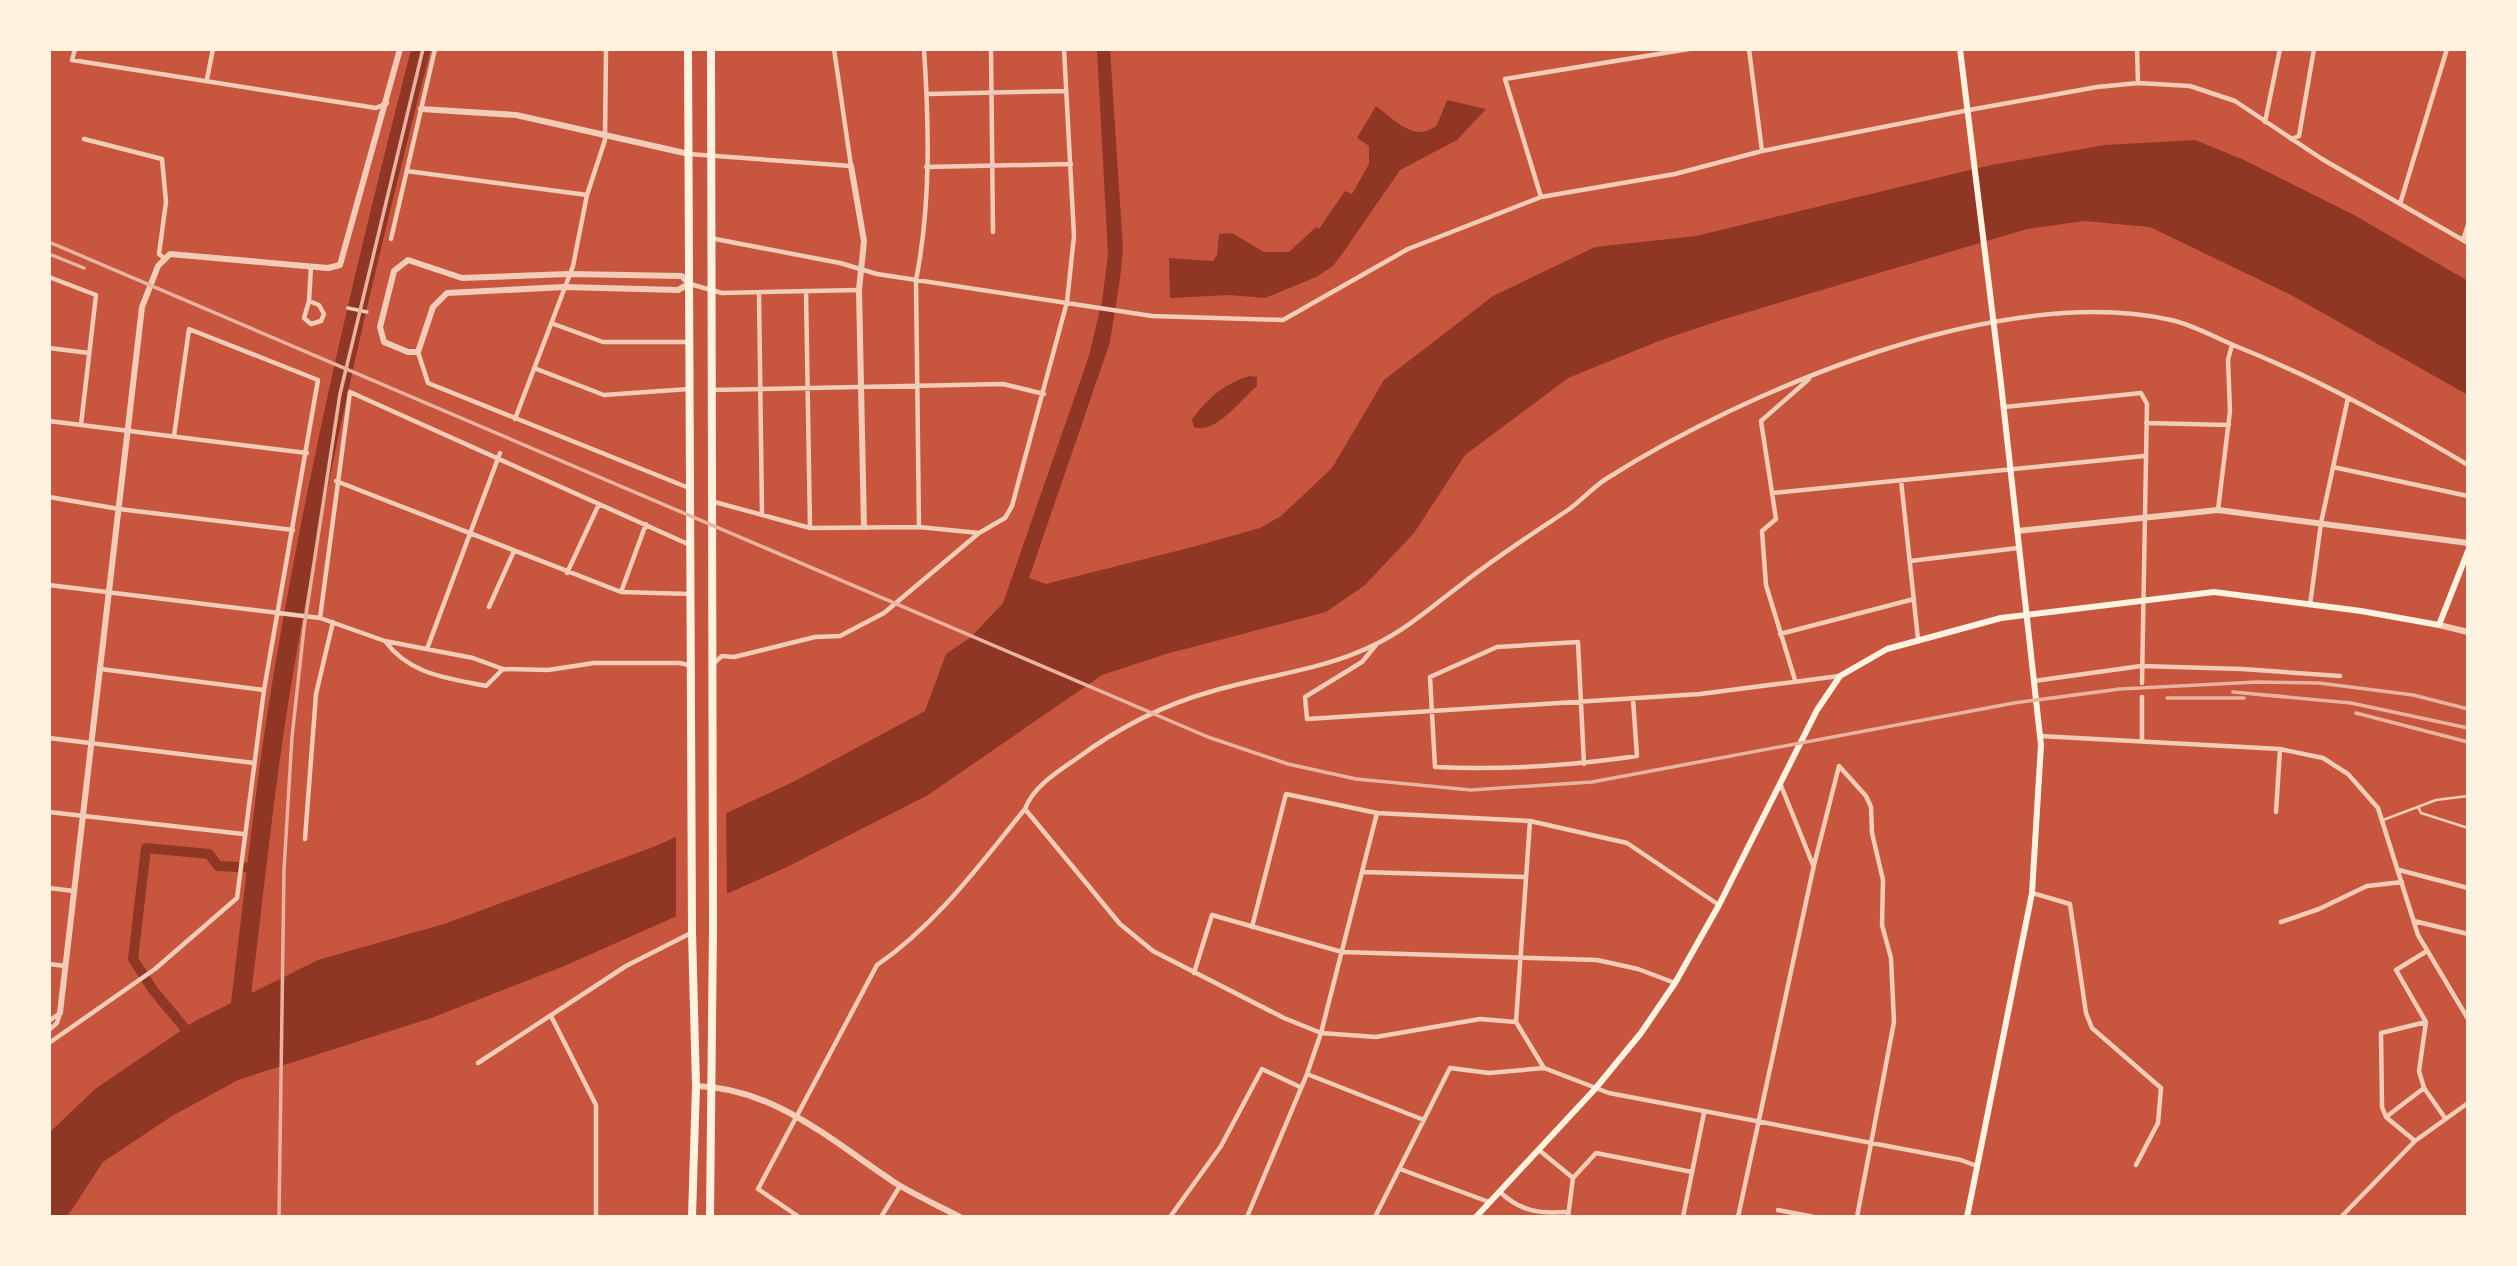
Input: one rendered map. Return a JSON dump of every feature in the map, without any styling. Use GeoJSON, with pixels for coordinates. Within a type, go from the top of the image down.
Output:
{"type":"FeatureCollection","features":[{"type":"Feature","properties":{"kind":"highway"},"geometry":{"type":"LineString","coordinates":[[688,49],[690,594],[693,666],[692,932],[696,1086],[692,1217]]}},
{"type":"Feature","properties":{"kind":"highway"},"geometry":{"type":"LineString","coordinates":[[710,1217],[713,927],[709,154],[711,49]]}},
{"type":"Feature","properties":{"kind":"main road"},"geometry":{"type":"LineString","coordinates":[[1960,49],[2004,407],[2040,736],[2032,893],[1967,1217]]}},
{"type":"Feature","properties":{"kind":"main road"},"geometry":{"type":"LineString","coordinates":[[1476,1217],[1595,1089],[1641,1032],[1675,983],[1719,905],[1817,710],[1840,676],[1887,649],[2001,618],[2214,593],[2439,625],[2468,551]]}},
{"type":"Feature","properties":{"kind":"street"},"geometry":{"type":"LineString","coordinates":[[75,49],[72,60],[207,79],[376,108],[387,103]]}},
{"type":"Feature","properties":{"kind":"street"},"geometry":{"type":"LineString","coordinates":[[207,79],[213,49]]}},
{"type":"Feature","properties":{"kind":"street"},"geometry":{"type":"LineString","coordinates":[[49,1030],[57,1023],[60,1013],[142,307],[164,258],[178,253],[311,267],[328,268],[340,265],[400,49]]}},
{"type":"Feature","properties":{"kind":"street"},"geometry":{"type":"LineString","coordinates":[[391,239],[435,49]]}},
{"type":"Feature","properties":{"kind":"street"},"geometry":{"type":"LineString","coordinates":[[515,418],[565,287],[587,195],[606,134],[606,49]]}},
{"type":"Feature","properties":{"kind":"street"},"geometry":{"type":"LineString","coordinates":[[834,49],[864,241],[859,290],[864,527]]}},
{"type":"Feature","properties":{"kind":"street"},"geometry":{"type":"LineString","coordinates":[[919,527],[915,387],[916,280],[922,247],[926,167],[927,94],[924,49]]}},
{"type":"Feature","properties":{"kind":"street"},"geometry":{"type":"LineString","coordinates":[[991,49],[993,232]]}},
{"type":"Feature","properties":{"kind":"street"},"geometry":{"type":"LineString","coordinates":[[712,665],[722,656],[734,657],[815,638],[840,636],[901,600],[979,533],[1004,518],[1012,506],[1067,302],[1074,236],[1064,49]]}},
{"type":"Feature","properties":{"kind":"street"},"geometry":{"type":"LineString","coordinates":[[1541,197],[1505,79],[1689,49]]}},
{"type":"Feature","properties":{"kind":"street"},"geometry":{"type":"LineString","coordinates":[[1749,49],[1762,151]]}},
{"type":"Feature","properties":{"kind":"street"},"geometry":{"type":"LineString","coordinates":[[2137,49],[2138,83]]}},
{"type":"Feature","properties":{"kind":"street"},"geometry":{"type":"LineString","coordinates":[[2265,122],[2280,49]]}},
{"type":"Feature","properties":{"kind":"street"},"geometry":{"type":"LineString","coordinates":[[2291,139],[2298,136],[2314,49]]}},
{"type":"Feature","properties":{"kind":"street"},"geometry":{"type":"LineString","coordinates":[[2400,204],[2447,49]]}},
{"type":"Feature","properties":{"kind":"street"},"geometry":{"type":"LineString","coordinates":[[710,238],[916,280],[1139,313],[1283,320],[1408,249],[1541,197],[1675,174],[1762,151],[1969,110],[2097,87],[2138,83],[2190,86],[2235,101],[2291,139],[2465,242],[2468,225]]}},
{"type":"Feature","properties":{"kind":"street"},"geometry":{"type":"LineString","coordinates":[[927,94],[1066,92]]}},
{"type":"Feature","properties":{"kind":"street"},"geometry":{"type":"LineString","coordinates":[[421,109],[516,116],[689,154],[851,166]]}},
{"type":"Feature","properties":{"kind":"street"},"geometry":{"type":"LineString","coordinates":[[84,139],[162,159],[166,202],[159,254],[164,258]]}},
{"type":"Feature","properties":{"kind":"street"},"geometry":{"type":"LineString","coordinates":[[926,167],[1071,164]]}},
{"type":"Feature","properties":{"kind":"street"},"geometry":{"type":"LineString","coordinates":[[407,171],[587,195]]}},
{"type":"Feature","properties":{"kind":"street"},"geometry":{"type":"LineString","coordinates":[[418,352],[408,352],[384,342],[380,327],[394,271],[408,260],[462,278],[569,274],[682,276],[689,284],[710,292],[859,290]]}},
{"type":"Feature","properties":{"kind":"street"},"geometry":{"type":"LineString","coordinates":[[309,301],[319,305],[324,314],[321,321],[311,324],[304,318],[309,301],[311,267]]}},
{"type":"Feature","properties":{"kind":"street"},"geometry":{"type":"LineString","coordinates":[[49,277],[96,295],[81,425]]}},
{"type":"Feature","properties":{"kind":"street"},"geometry":{"type":"LineString","coordinates":[[689,284],[678,290],[565,287],[447,293],[433,307],[418,352],[428,383],[690,489]]}},
{"type":"Feature","properties":{"kind":"street"},"geometry":{"type":"LineString","coordinates":[[806,291],[810,528]]}},
{"type":"Feature","properties":{"kind":"street"},"geometry":{"type":"LineString","coordinates":[[759,293],[761,514]]}},
{"type":"Feature","properties":{"kind":"street"},"geometry":{"type":"LineString","coordinates":[[348,308],[367,312]]}},
{"type":"Feature","properties":{"kind":"street"},"geometry":{"type":"LineString","coordinates":[[799,1217],[758,1189],[877,965],[900,949],[962,886],[1025,809],[1029,799],[1052,776],[1097,743],[1167,705],[1216,690],[1327,664],[1376,644],[1417,618],[1542,524],[1572,508],[1607,478],[1765,395],[1941,331],[1993,322],[2117,311],[2176,321],[2232,345],[2348,397],[2411,430],[2468,465]]}},
{"type":"Feature","properties":{"kind":"street"},"geometry":{"type":"LineString","coordinates":[[551,323],[603,342],[690,342]]}},
{"type":"Feature","properties":{"kind":"street"},"geometry":{"type":"LineString","coordinates":[[49,1043],[155,969],[237,898],[243,834],[264,690],[282,613],[318,380],[190,329],[174,436]]}},
{"type":"Feature","properties":{"kind":"street"},"geometry":{"type":"LineString","coordinates":[[2218,510],[2229,425],[2231,383],[2228,360],[2232,345]]}},
{"type":"Feature","properties":{"kind":"street"},"geometry":{"type":"LineString","coordinates":[[49,348],[89,353]]}},
{"type":"Feature","properties":{"kind":"street"},"geometry":{"type":"LineString","coordinates":[[534,368],[604,395],[691,389]]}},
{"type":"Feature","properties":{"kind":"street"},"geometry":{"type":"LineString","coordinates":[[1795,680],[1766,585],[1762,531],[1776,519],[1761,422],[1812,376]]}},
{"type":"Feature","properties":{"kind":"street"},"geometry":{"type":"LineString","coordinates":[[711,390],[1003,384],[1044,394]]}},
{"type":"Feature","properties":{"kind":"street"},"geometry":{"type":"LineString","coordinates":[[320,618],[336,481],[350,392],[498,455],[691,546]]}},
{"type":"Feature","properties":{"kind":"street"},"geometry":{"type":"LineString","coordinates":[[2004,407],[2141,393],[2147,404],[2142,683]]}},
{"type":"Feature","properties":{"kind":"street"},"geometry":{"type":"LineString","coordinates":[[2310,605],[2321,523],[2348,397]]}},
{"type":"Feature","properties":{"kind":"street"},"geometry":{"type":"LineString","coordinates":[[49,421],[307,453]]}},
{"type":"Feature","properties":{"kind":"street"},"geometry":{"type":"LineString","coordinates":[[2146,423],[2229,425]]}},
{"type":"Feature","properties":{"kind":"street"},"geometry":{"type":"LineString","coordinates":[[427,649],[498,455]]}},
{"type":"Feature","properties":{"kind":"street"},"geometry":{"type":"LineString","coordinates":[[1772,494],[2144,456]]}},
{"type":"Feature","properties":{"kind":"street"},"geometry":{"type":"LineString","coordinates":[[2333,467],[2468,496]]}},
{"type":"Feature","properties":{"kind":"street"},"geometry":{"type":"LineString","coordinates":[[1901,480],[1919,639]]}},
{"type":"Feature","properties":{"kind":"street"},"geometry":{"type":"LineString","coordinates":[[336,481],[621,592],[690,594]]}},
{"type":"Feature","properties":{"kind":"street"},"geometry":{"type":"LineString","coordinates":[[49,497],[119,509],[293,530]]}},
{"type":"Feature","properties":{"kind":"street"},"geometry":{"type":"LineString","coordinates":[[710,501],[810,528],[919,527],[979,533]]}},
{"type":"Feature","properties":{"kind":"street"},"geometry":{"type":"LineString","coordinates":[[567,573],[599,504]]}},
{"type":"Feature","properties":{"kind":"street"},"geometry":{"type":"LineString","coordinates":[[2017,531],[2218,510],[2468,543]]}},
{"type":"Feature","properties":{"kind":"street"},"geometry":{"type":"LineString","coordinates":[[621,592],[646,524]]}},
{"type":"Feature","properties":{"kind":"street"},"geometry":{"type":"LineString","coordinates":[[1910,561],[2018,548]]}},
{"type":"Feature","properties":{"kind":"street"},"geometry":{"type":"LineString","coordinates":[[489,607],[514,551]]}},
{"type":"Feature","properties":{"kind":"street"},"geometry":{"type":"LineString","coordinates":[[49,585],[320,618],[385,640],[473,658],[503,669],[548,670],[594,663],[680,663],[693,666]]}},
{"type":"Feature","properties":{"kind":"street"},"geometry":{"type":"LineString","coordinates":[[1780,634],[1914,599]]}},
{"type":"Feature","properties":{"kind":"street"},"geometry":{"type":"LineString","coordinates":[[304,839],[316,694],[333,622]]}},
{"type":"Feature","properties":{"kind":"street"},"geometry":{"type":"LineString","coordinates":[[2439,625],[2468,632]]}},
{"type":"Feature","properties":{"kind":"street"},"geometry":{"type":"LineString","coordinates":[[385,640],[400,657],[424,673],[486,686],[503,669]]}},
{"type":"Feature","properties":{"kind":"street"},"geometry":{"type":"LineString","coordinates":[[1584,764],[1578,642],[1497,647],[1430,677],[1435,767],[1479,769],[1584,764],[1637,756],[1633,699]]}},
{"type":"Feature","properties":{"kind":"street"},"geometry":{"type":"LineString","coordinates":[[1376,644],[1362,662],[1305,696],[1307,719],[1700,694],[1840,676]]}},
{"type":"Feature","properties":{"kind":"street"},"geometry":{"type":"LineString","coordinates":[[2034,681],[2141,666],[2242,669],[2340,677]]}},
{"type":"Feature","properties":{"kind":"street"},"geometry":{"type":"LineString","coordinates":[[101,669],[264,690]]}},
{"type":"Feature","properties":{"kind":"street"},"geometry":{"type":"LineString","coordinates":[[2142,697],[2142,741]]}},
{"type":"Feature","properties":{"kind":"street"},"geometry":{"type":"LineString","coordinates":[[2040,736],[2280,749],[2323,758],[2348,774],[2370,797],[2383,820],[2414,921],[2427,951],[2468,1019]]}},
{"type":"Feature","properties":{"kind":"street"},"geometry":{"type":"LineString","coordinates":[[49,738],[254,763]]}},
{"type":"Feature","properties":{"kind":"street"},"geometry":{"type":"LineString","coordinates":[[2276,812],[2280,749]]}},
{"type":"Feature","properties":{"kind":"street"},"geometry":{"type":"LineString","coordinates":[[1738,1217],[1814,865],[1839,766],[1866,796],[1871,807],[1872,833],[1884,880],[1882,925],[1891,958],[1895,1022],[1857,1217]]}},
{"type":"Feature","properties":{"kind":"street"},"geometry":{"type":"LineString","coordinates":[[1780,783],[1814,865]]}},
{"type":"Feature","properties":{"kind":"street"},"geometry":{"type":"LineString","coordinates":[[1252,927],[1286,794],[1377,813],[1530,821],[1627,844],[1719,905]]}},
{"type":"Feature","properties":{"kind":"street"},"geometry":{"type":"LineString","coordinates":[[1025,809],[1120,925],[1153,950],[1284,1018],[1321,1033],[1376,1037],[1480,1019],[1516,1022]]}},
{"type":"Feature","properties":{"kind":"street"},"geometry":{"type":"LineString","coordinates":[[49,812],[243,834]]}},
{"type":"Feature","properties":{"kind":"street"},"geometry":{"type":"LineString","coordinates":[[1248,1217],[1307,1074],[1321,1033],[1377,813]]}},
{"type":"Feature","properties":{"kind":"street"},"geometry":{"type":"LineString","coordinates":[[1530,821],[1516,1022],[1544,1068]]}},
{"type":"Feature","properties":{"kind":"street"},"geometry":{"type":"LineString","coordinates":[[2399,870],[2468,888]]}},
{"type":"Feature","properties":{"kind":"street"},"geometry":{"type":"LineString","coordinates":[[1363,872],[1525,877]]}},
{"type":"Feature","properties":{"kind":"street"},"geometry":{"type":"LineString","coordinates":[[2281,922],[2319,909],[2367,886],[2402,882]]}},
{"type":"Feature","properties":{"kind":"street"},"geometry":{"type":"LineString","coordinates":[[49,888],[74,891]]}},
{"type":"Feature","properties":{"kind":"street"},"geometry":{"type":"LineString","coordinates":[[2032,893],[2070,904],[2086,1013],[2092,1028],[2161,1088],[2158,1123],[2136,1165]]}},
{"type":"Feature","properties":{"kind":"street"},"geometry":{"type":"LineString","coordinates":[[1194,973],[1212,915],[1342,952],[1597,960],[1638,969],[1675,983]]}},
{"type":"Feature","properties":{"kind":"street"},"geometry":{"type":"LineString","coordinates":[[2414,921],[2468,934]]}},
{"type":"Feature","properties":{"kind":"street"},"geometry":{"type":"LineString","coordinates":[[478,1063],[626,966],[692,932]]}},
{"type":"Feature","properties":{"kind":"street"},"geometry":{"type":"LineString","coordinates":[[2427,951],[2396,970],[2426,1022],[2419,1056],[2424,1088],[2445,1118]]}},
{"type":"Feature","properties":{"kind":"street"},"geometry":{"type":"LineString","coordinates":[[49,964],[65,966]]}},
{"type":"Feature","properties":{"kind":"street"},"geometry":{"type":"LineString","coordinates":[[49,1021],[60,1013]]}},
{"type":"Feature","properties":{"kind":"street"},"geometry":{"type":"LineString","coordinates":[[551,1016],[596,1105],[596,1217]]}},
{"type":"Feature","properties":{"kind":"street"},"geometry":{"type":"LineString","coordinates":[[2414,1141],[2386,1117],[2380,1093],[2381,1033],[2426,1022]]}},
{"type":"Feature","properties":{"kind":"street"},"geometry":{"type":"LineString","coordinates":[[1375,1217],[1450,1068],[1489,1073],[1544,1068],[1595,1089],[1704,1113],[1961,1160],[1977,1166]]}},
{"type":"Feature","properties":{"kind":"street"},"geometry":{"type":"LineString","coordinates":[[1170,1217],[1221,1146],[1262,1069],[1300,1087]]}},
{"type":"Feature","properties":{"kind":"street"},"geometry":{"type":"LineString","coordinates":[[1307,1074],[1424,1120]]}},
{"type":"Feature","properties":{"kind":"street"},"geometry":{"type":"LineString","coordinates":[[696,1086],[749,1093],[798,1117],[900,1185],[960,1217]]}},
{"type":"Feature","properties":{"kind":"street"},"geometry":{"type":"LineString","coordinates":[[2386,1117],[2424,1088]]}},
{"type":"Feature","properties":{"kind":"street"},"geometry":{"type":"LineString","coordinates":[[2341,1217],[2414,1141],[2468,1103]]}},
{"type":"Feature","properties":{"kind":"street"},"geometry":{"type":"LineString","coordinates":[[1684,1217],[1704,1113]]}},
{"type":"Feature","properties":{"kind":"street"},"geometry":{"type":"LineString","coordinates":[[1539,1150],[1573,1178]]}},
{"type":"Feature","properties":{"kind":"street"},"geometry":{"type":"LineString","coordinates":[[1499,1192],[1527,1210],[1539,1214],[1567,1215],[1573,1178],[1596,1153],[1692,1172]]}},
{"type":"Feature","properties":{"kind":"street"},"geometry":{"type":"LineString","coordinates":[[1400,1169],[1489,1202]]}},
{"type":"Feature","properties":{"kind":"street"},"geometry":{"type":"LineString","coordinates":[[881,1217],[900,1185]]}},
{"type":"Feature","properties":{"kind":"street"},"geometry":{"type":"LineString","coordinates":[[1778,1210],[1814,1217]]}},
{"type":"Feature","properties":{"kind":"lane"},"geometry":{"type":"LineString","coordinates":[[2383,820],[2451,796],[2468,796]]}},
{"type":"Feature","properties":{"kind":"lane"},"geometry":{"type":"LineString","coordinates":[[2418,807],[2428,818],[2468,828]]}},
{"type":"Feature","properties":{"kind":"shaded area"},"geometry":{"type":"Polygon","coordinates":[[[1097,49],[1110,49],[1123,249],[1110,342],[1029,578],[1046,584],[1260,528],[1281,516],[1332,468],[1384,380],[1493,296],[1595,247],[1696,236],[1991,165],[2105,145],[2195,140],[2244,160],[2354,215],[2468,281],[2468,395],[2291,295],[2150,227],[2085,221],[2027,229],[1659,341],[1568,378],[1465,455],[1414,533],[1365,585],[1326,612],[1166,654],[1102,675],[928,795],[785,868],[562,967],[431,1018],[238,1080],[172,1116],[103,1162],[67,1217],[49,1217],[49,1133],[95,1089],[195,1021],[318,960],[447,923],[656,846],[795,781],[925,711],[946,654],[971,637],[1003,603],[1089,356],[1102,301],[1108,255],[1097,49]]]}},
{"type":"Feature","properties":{"kind":"shaded area"},"geometry":{"type":"Polygon","coordinates":[[[1447,100],[1486,109],[1457,140],[1400,170],[1333,266],[1316,277],[1265,298],[1229,295],[1170,298],[1169,258],[1213,261],[1217,255],[1219,234],[1232,233],[1264,252],[1289,252],[1316,227],[1319,229],[1345,191],[1352,194],[1369,164],[1369,146],[1357,138],[1376,106],[1405,128],[1421,132],[1437,125],[1447,100]]]}},
{"type":"Feature","properties":{"kind":"shaded area"},"geometry":{"type":"Polygon","coordinates":[[[1249,376],[1257,377],[1257,386],[1228,414],[1211,426],[1194,427],[1192,420],[1203,405],[1224,387],[1249,376]]]}},
{"type":"Feature","properties":{"kind":"pier"},"geometry":{"type":"Polygon","coordinates":[[[726,808],[727,898],[676,921],[676,833],[726,808]]]}},
{"type":"Feature","properties":{"kind":"waterway"},"geometry":{"type":"LineString","coordinates":[[238,1023],[270,758],[298,592],[346,358],[421,49]]}},
{"type":"Feature","properties":{"kind":"waterway"},"geometry":{"type":"LineString","coordinates":[[193,1038],[153,990],[133,959],[146,848],[209,854],[218,866],[258,868]]}},
{"type":"Feature","properties":{"kind":"railway"},"geometry":{"type":"LineString","coordinates":[[279,1217],[284,870],[292,737],[304,628],[340,394],[423,49]]}},
{"type":"Feature","properties":{"kind":"railway"},"geometry":{"type":"LineString","coordinates":[[49,242],[1208,737],[1288,764],[1356,779],[1471,790],[1592,782],[2014,703],[2120,689],[2257,682],[2319,683],[2413,695],[2468,709]]}},
{"type":"Feature","properties":{"kind":"railway"},"geometry":{"type":"LineString","coordinates":[[49,254],[84,268]]}},
{"type":"Feature","properties":{"kind":"railway"},"geometry":{"type":"LineString","coordinates":[[2233,692],[2351,703],[2468,728]]}},
{"type":"Feature","properties":{"kind":"railway"},"geometry":{"type":"LineString","coordinates":[[2167,698],[2244,698]]}},
{"type":"Feature","properties":{"kind":"railway"},"geometry":{"type":"LineString","coordinates":[[2356,713],[2468,742]]}}]}
